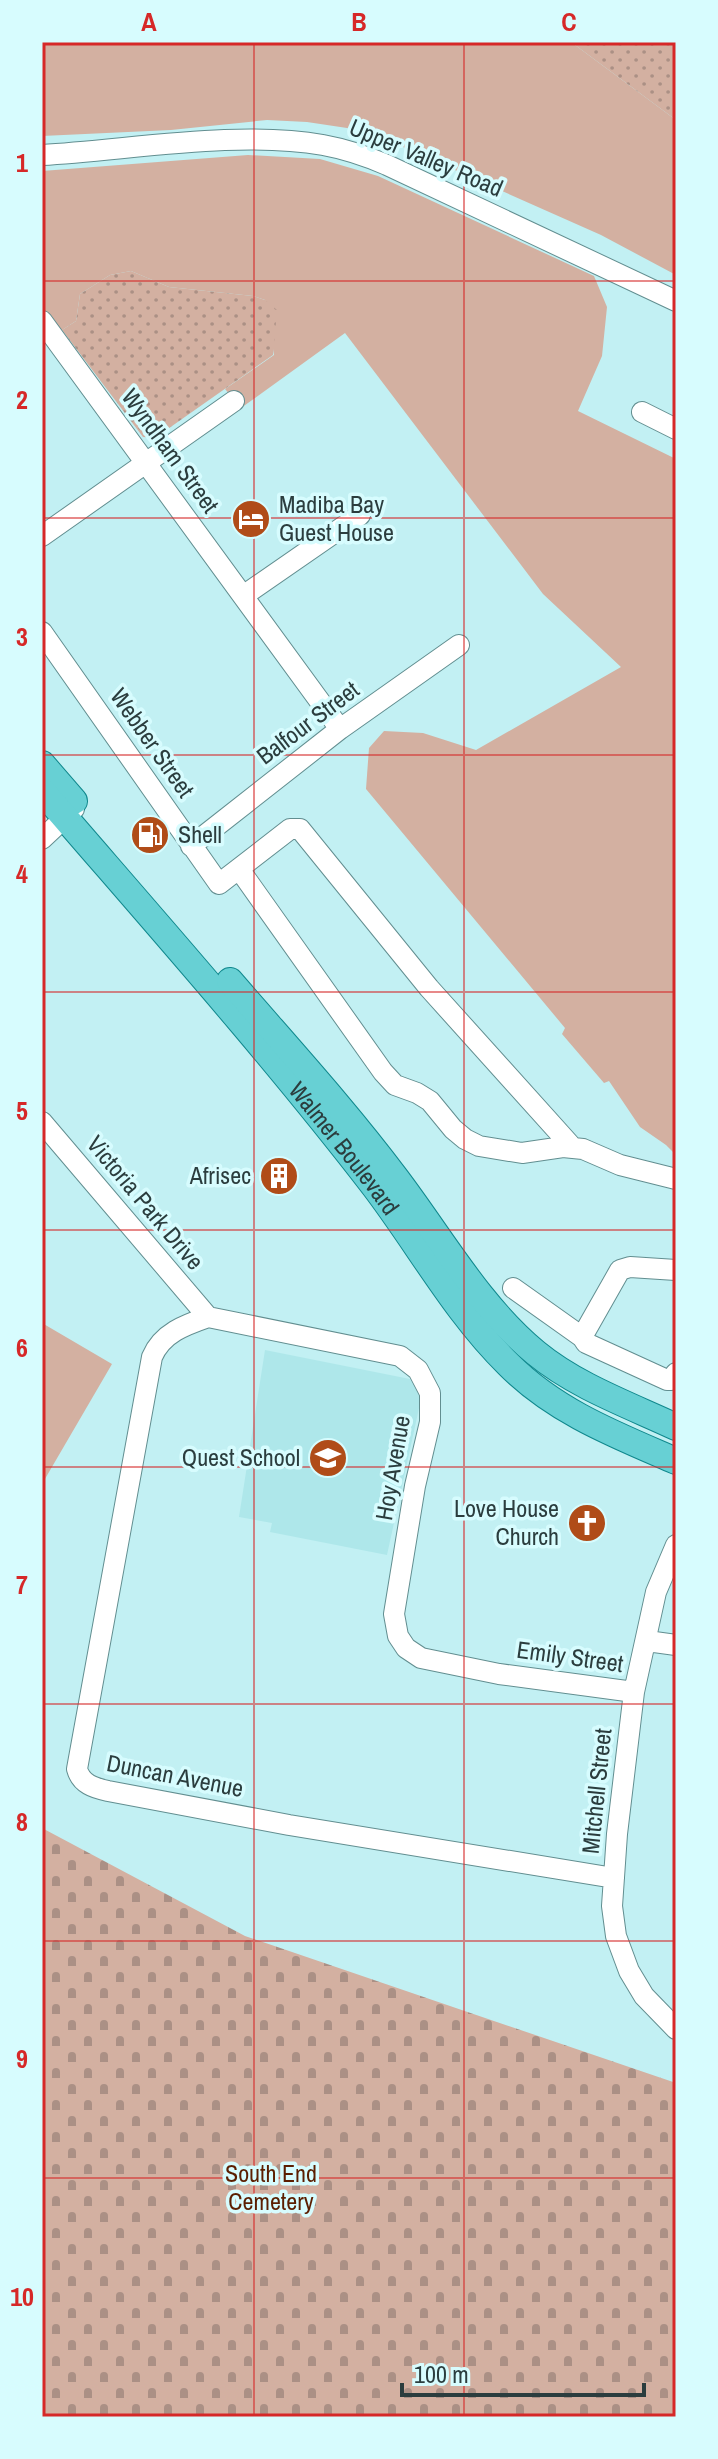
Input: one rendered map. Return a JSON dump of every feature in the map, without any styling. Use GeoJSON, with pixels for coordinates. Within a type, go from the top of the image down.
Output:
{"type":"FeatureCollection","features":[{"type":"Feature","properties":{"kind":"main road","name":"Walmer Boulevard"},"geometry":{"type":"LineString","coordinates":[[42,764],[72,812],[375,1187],[473,1325],[509,1365],[543,1394],[585,1421],[676,1461]]}},
{"type":"Feature","properties":{"kind":"main road","name":"Walmer Boulevard"},"geometry":{"type":"LineString","coordinates":[[42,791],[72,812],[312,1074],[395,1176],[503,1322],[537,1354],[588,1387],[676,1427]]}},
{"type":"Feature","properties":{"kind":"street","name":"Upper Valley Road"},"geometry":{"type":"LineString","coordinates":[[42,155],[218,141],[275,140],[333,147],[387,165],[676,301]]}},
{"type":"Feature","properties":{"kind":"street","name":"Wyndham Street"},"geometry":{"type":"LineString","coordinates":[[42,321],[340,729]]}},
{"type":"Feature","properties":{"kind":"street"},"geometry":{"type":"LineString","coordinates":[[42,536],[234,401]]}},
{"type":"Feature","properties":{"kind":"street"},"geometry":{"type":"LineString","coordinates":[[642,412],[676,429]]}},
{"type":"Feature","properties":{"kind":"street"},"geometry":{"type":"LineString","coordinates":[[243,596],[360,515]]}},
{"type":"Feature","properties":{"kind":"street","name":"Webber Street"},"geometry":{"type":"LineString","coordinates":[[42,632],[219,884],[239,869]]}},
{"type":"Feature","properties":{"kind":"street","name":"Balfour Street"},"geometry":{"type":"LineString","coordinates":[[191,846],[340,729],[459,645]]}},
{"type":"Feature","properties":{"kind":"street"},"geometry":{"type":"LineString","coordinates":[[42,839],[72,812]]}},
{"type":"Feature","properties":{"kind":"street"},"geometry":{"type":"LineString","coordinates":[[573,1148],[429,988],[300,829],[290,829],[239,869],[395,1085],[430,1101],[465,1139],[479,1146],[522,1153],[563,1147],[573,1148],[583,1149],[620,1165],[676,1179]]}},
{"type":"Feature","properties":{"kind":"street","name":"Victoria Park Drive"},"geometry":{"type":"LineString","coordinates":[[42,1122],[208,1317]]}},
{"type":"Feature","properties":{"kind":"street"},"geometry":{"type":"LineString","coordinates":[[582,1337],[620,1270],[630,1267],[676,1270]]}},
{"type":"Feature","properties":{"kind":"street"},"geometry":{"type":"LineString","coordinates":[[513,1288],[586,1343],[667,1380],[671,1380],[676,1373]]}},
{"type":"Feature","properties":{"kind":"street","name":"Hoy Avenue"},"geometry":{"type":"LineString","coordinates":[[208,1317],[400,1356],[418,1370],[430,1393],[430,1422],[415,1486],[394,1614],[398,1636],[406,1648],[421,1658],[499,1674]]}},
{"type":"Feature","properties":{"kind":"street","name":"Duncan Avenue"},"geometry":{"type":"LineString","coordinates":[[208,1317],[174,1332],[162,1341],[152,1357],[77,1769],[80,1778],[95,1788],[108,1791],[289,1825],[614,1878]]}},
{"type":"Feature","properties":{"kind":"street","name":"Mitchell Street"},"geometry":{"type":"LineString","coordinates":[[676,1545],[656,1592],[634,1692],[612,1906],[616,1936],[629,1971],[644,1996],[676,2029]]}},
{"type":"Feature","properties":{"kind":"street"},"geometry":{"type":"LineString","coordinates":[[647,1641],[676,1645]]}},
{"type":"Feature","properties":{"kind":"street","name":"Emily Street"},"geometry":{"type":"LineString","coordinates":[[499,1674],[634,1692]]}},
{"type":"Feature","properties":{"kind":"shaded area","name":"Quest School"},"geometry":{"type":"Polygon","coordinates":[[[265,1350],[410,1379],[421,1399],[387,1555],[270,1532],[272,1523],[239,1517],[265,1350]]]}},
{"type":"Feature","properties":{"kind":"green space"},"geometry":{"type":"Polygon","coordinates":[[[42,42],[571,42],[676,120],[676,275],[601,235],[385,139],[347,128],[267,120],[171,130],[42,136],[42,42]]]}},
{"type":"Feature","properties":{"kind":"green space"},"geometry":{"type":"Polygon","coordinates":[[[571,42],[676,42],[676,120],[571,42]]]}},
{"type":"Feature","properties":{"kind":"green space"},"geometry":{"type":"Polygon","coordinates":[[[248,155],[320,159],[378,176],[594,276],[607,307],[602,356],[578,411],[676,459],[676,1155],[640,1127],[609,1081],[604,1083],[562,1034],[565,1028],[366,789],[369,748],[384,731],[423,733],[476,750],[621,667],[543,594],[345,333],[241,408],[225,389],[274,355],[265,300],[169,287],[131,271],[110,275],[80,294],[76,321],[59,332],[42,310],[42,171],[248,155]]]}},
{"type":"Feature","properties":{"kind":"green space"},"geometry":{"type":"Polygon","coordinates":[[[131,271],[169,287],[253,296],[265,300],[277,310],[273,355],[155,438],[143,437],[62,330],[76,321],[80,294],[110,275],[131,271]]]}},
{"type":"Feature","properties":{"kind":"green space"},"geometry":{"type":"Polygon","coordinates":[[[42,1323],[112,1364],[42,1484],[42,1323]]]}},
{"type":"Feature","properties":{"kind":"green space","name":"South End Cemetery"},"geometry":{"type":"Polygon","coordinates":[[[42,1828],[245,1936],[676,2083],[676,2417],[42,2417],[42,1828]]]}},
{"type":"Feature","properties":{"kind":"place","name":"Madiba Bay Guest House"},"geometry":{"type":"Point","coordinates":[251,519]}},
{"type":"Feature","properties":{"kind":"place","name":"Shell"},"geometry":{"type":"Point","coordinates":[150,835]}},
{"type":"Feature","properties":{"kind":"place","name":"Afrisec"},"geometry":{"type":"Point","coordinates":[279,1176]}},
{"type":"Feature","properties":{"kind":"place","name":"Quest School"},"geometry":{"type":"Point","coordinates":[328,1458]}},
{"type":"Feature","properties":{"kind":"place","name":"Love House Church"},"geometry":{"type":"Point","coordinates":[587,1523]}}]}
